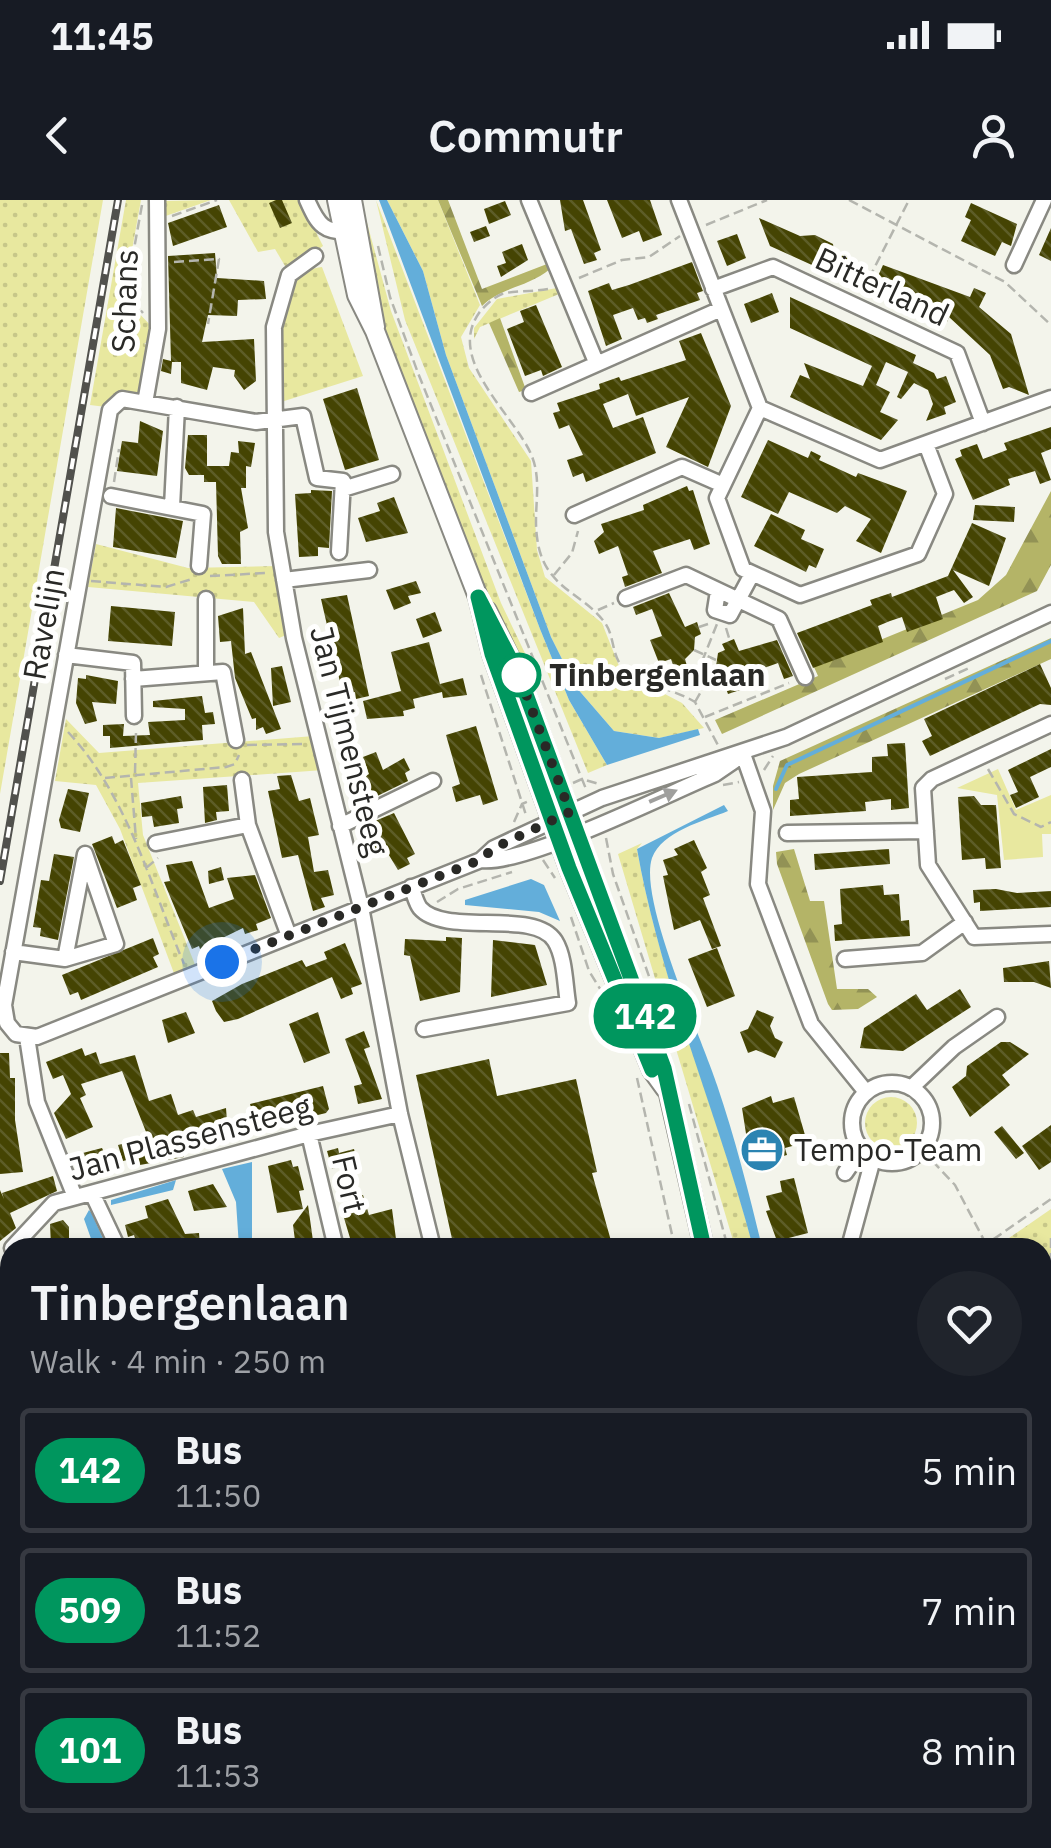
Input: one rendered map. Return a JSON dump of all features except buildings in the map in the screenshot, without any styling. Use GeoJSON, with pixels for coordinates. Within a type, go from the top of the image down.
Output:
{"type":"FeatureCollection","features":[{"type":"Feature","properties":{"kind":"main road"},"geometry":{"type":"LineString","coordinates":[[337,200],[352,232],[375,331],[478,597],[514,663],[562,816],[560,841],[652,1070],[665,1088]]}},
{"type":"Feature","properties":{"kind":"main road"},"geometry":{"type":"LineString","coordinates":[[352,200],[352,232]]}},
{"type":"Feature","properties":{"kind":"main road"},"geometry":{"type":"LineString","coordinates":[[562,816],[579,831],[664,1068],[665,1088],[702,1238]]}},
{"type":"Feature","properties":{"kind":"street","name":"Schans"},"geometry":{"type":"LineString","coordinates":[[145,403],[158,329],[158,200]]}},
{"type":"Feature","properties":{"kind":"street"},"geometry":{"type":"LineString","coordinates":[[307,200],[317,224],[326,230],[352,232]]}},
{"type":"Feature","properties":{"kind":"street"},"geometry":{"type":"LineString","coordinates":[[529,200],[596,362]]}},
{"type":"Feature","properties":{"kind":"street"},"geometry":{"type":"LineString","coordinates":[[680,200],[760,408],[875,460],[1051,398]]}},
{"type":"Feature","properties":{"kind":"street"},"geometry":{"type":"LineString","coordinates":[[1014,266],[1044,200]]}},
{"type":"Feature","properties":{"kind":"street","name":"Jan Tijmensteeg"},"geometry":{"type":"LineString","coordinates":[[316,256],[290,274],[280,297],[274,328],[276,532],[320,743],[360,907],[400,1114],[431,1238]]}},
{"type":"Feature","properties":{"kind":"street","name":"Bitterland"},"geometry":{"type":"LineString","coordinates":[[713,289],[773,267],[957,353],[983,423]]}},
{"type":"Feature","properties":{"kind":"street"},"geometry":{"type":"LineString","coordinates":[[531,392],[721,310]]}},
{"type":"Feature","properties":{"kind":"street","name":"Ravelijn"},"geometry":{"type":"LineString","coordinates":[[27,1037],[7,1023],[4,1004],[110,410],[122,400],[145,403]]}},
{"type":"Feature","properties":{"kind":"street"},"geometry":{"type":"LineString","coordinates":[[145,403],[272,422],[303,416],[316,478],[343,482],[339,552]]}},
{"type":"Feature","properties":{"kind":"street"},"geometry":{"type":"LineString","coordinates":[[172,507],[176,408]]}},
{"type":"Feature","properties":{"kind":"street"},"geometry":{"type":"LineString","coordinates":[[760,408],[717,498],[743,569],[800,595],[918,554],[945,494],[926,444]]}},
{"type":"Feature","properties":{"kind":"street"},"geometry":{"type":"LineString","coordinates":[[574,515],[682,467],[723,485]]}},
{"type":"Feature","properties":{"kind":"street"},"geometry":{"type":"LineString","coordinates":[[342,489],[392,474]]}},
{"type":"Feature","properties":{"kind":"street"},"geometry":{"type":"LineString","coordinates":[[112,496],[203,514],[200,574]]}},
{"type":"Feature","properties":{"kind":"street"},"geometry":{"type":"LineString","coordinates":[[284,576],[369,570]]}},
{"type":"Feature","properties":{"kind":"street"},"geometry":{"type":"LineString","coordinates":[[718,591],[714,606],[720,618],[734,612],[752,574]]}},
{"type":"Feature","properties":{"kind":"street"},"geometry":{"type":"LineString","coordinates":[[626,598],[686,576],[779,619],[805,677]]}},
{"type":"Feature","properties":{"kind":"street"},"geometry":{"type":"LineString","coordinates":[[206,599],[206,673]]}},
{"type":"Feature","properties":{"kind":"street"},"geometry":{"type":"LineString","coordinates":[[75,1198],[37,1102],[27,1037],[480,860],[494,848],[562,816],[743,754],[1051,613]]}},
{"type":"Feature","properties":{"kind":"street"},"geometry":{"type":"LineString","coordinates":[[66,655],[133,663],[134,716]]}},
{"type":"Feature","properties":{"kind":"street"},"geometry":{"type":"LineString","coordinates":[[134,679],[223,672],[236,740]]}},
{"type":"Feature","properties":{"kind":"street"},"geometry":{"type":"LineString","coordinates":[[1051,724],[932,779],[924,788],[928,866],[974,937],[1051,934]]}},
{"type":"Feature","properties":{"kind":"street"},"geometry":{"type":"LineString","coordinates":[[480,860],[499,863],[560,841],[715,774],[743,754]]}},
{"type":"Feature","properties":{"kind":"street"},"geometry":{"type":"LineString","coordinates":[[743,754],[762,812],[756,863],[758,884],[812,1024],[866,1092]]}},
{"type":"Feature","properties":{"kind":"street"},"geometry":{"type":"LineString","coordinates":[[242,780],[248,824],[290,936]]}},
{"type":"Feature","properties":{"kind":"street"},"geometry":{"type":"LineString","coordinates":[[340,826],[433,780]]}},
{"type":"Feature","properties":{"kind":"street"},"geometry":{"type":"LineString","coordinates":[[156,843],[248,824]]}},
{"type":"Feature","properties":{"kind":"street"},"geometry":{"type":"LineString","coordinates":[[787,833],[926,832]]}},
{"type":"Feature","properties":{"kind":"street"},"geometry":{"type":"LineString","coordinates":[[13,952],[65,959],[116,944],[85,854],[65,959]]}},
{"type":"Feature","properties":{"kind":"street"},"geometry":{"type":"LineString","coordinates":[[411,886],[420,908],[437,917],[545,932],[558,946],[568,1003],[424,1029]]}},
{"type":"Feature","properties":{"kind":"street"},"geometry":{"type":"LineString","coordinates":[[845,958],[922,952],[965,922]]}},
{"type":"Feature","properties":{"kind":"street"},"geometry":{"type":"LineString","coordinates":[[911,1088],[954,1047],[997,1018]]}},
{"type":"Feature","properties":{"kind":"street"},"geometry":{"type":"LineString","coordinates":[[845,1173],[872,1157],[904,1162],[922,1150],[930,1134],[931,1116],[924,1100],[911,1088],[888,1083],[866,1092],[851,1120],[872,1157],[854,1238]]}},
{"type":"Feature","properties":{"kind":"street","name":"Jan Plassensteeg"},"geometry":{"type":"LineString","coordinates":[[20,1238],[54,1204],[308,1134],[400,1114]]}},
{"type":"Feature","properties":{"kind":"street","name":"Fort"},"geometry":{"type":"LineString","coordinates":[[308,1134],[334,1238]]}},
{"type":"Feature","properties":{"kind":"street"},"geometry":{"type":"LineString","coordinates":[[92,1193],[113,1238]]}},
{"type":"Feature","properties":{"kind":"path"},"geometry":{"type":"LineString","coordinates":[[143,200],[124,304],[136,305],[158,329]]}},
{"type":"Feature","properties":{"kind":"path"},"geometry":{"type":"LineString","coordinates":[[138,228],[217,200]]}},
{"type":"Feature","properties":{"kind":"path"},"geometry":{"type":"LineString","coordinates":[[720,748],[695,702],[645,683],[618,662],[611,630],[597,611],[558,587],[536,539],[538,474],[529,450],[471,358],[468,338],[475,320],[491,300],[564,284],[622,260],[649,257],[692,231],[767,200]]}},
{"type":"Feature","properties":{"kind":"path"},"geometry":{"type":"LineString","coordinates":[[849,200],[1005,282],[1051,325]]}},
{"type":"Feature","properties":{"kind":"path"},"geometry":{"type":"LineString","coordinates":[[854,308],[893,224],[909,200]]}},
{"type":"Feature","properties":{"kind":"path"},"geometry":{"type":"LineString","coordinates":[[162,263],[219,259],[208,324]]}},
{"type":"Feature","properties":{"kind":"path"},"geometry":{"type":"LineString","coordinates":[[112,496],[119,449]]}},
{"type":"Feature","properties":{"kind":"path"},"geometry":{"type":"LineString","coordinates":[[554,576],[574,548],[578,530],[574,515]]}},
{"type":"Feature","properties":{"kind":"path"},"geometry":{"type":"LineString","coordinates":[[80,580],[166,587],[200,574],[284,576]]}},
{"type":"Feature","properties":{"kind":"path"},"geometry":{"type":"LineString","coordinates":[[597,611],[626,598]]}},
{"type":"Feature","properties":{"kind":"path"},"geometry":{"type":"LineString","coordinates":[[695,702],[708,681],[701,664],[720,618]]}},
{"type":"Feature","properties":{"kind":"path"},"geometry":{"type":"LineString","coordinates":[[699,628],[720,618]]}},
{"type":"Feature","properties":{"kind":"path"},"geometry":{"type":"LineString","coordinates":[[720,618],[730,641]]}},
{"type":"Feature","properties":{"kind":"path"},"geometry":{"type":"LineString","coordinates":[[694,650],[716,660]]}},
{"type":"Feature","properties":{"kind":"path"},"geometry":{"type":"LineString","coordinates":[[684,670],[701,664]]}},
{"type":"Feature","properties":{"kind":"path"},"geometry":{"type":"LineString","coordinates":[[705,717],[805,677]]}},
{"type":"Feature","properties":{"kind":"path"},"geometry":{"type":"LineString","coordinates":[[134,716],[138,753],[133,776],[135,840]]}},
{"type":"Feature","properties":{"kind":"path"},"geometry":{"type":"LineString","coordinates":[[54,723],[69,733],[104,778],[135,840],[189,976]]}},
{"type":"Feature","properties":{"kind":"path"},"geometry":{"type":"LineString","coordinates":[[104,778],[226,767],[235,764],[246,745],[320,743]]}},
{"type":"Feature","properties":{"kind":"path"},"geometry":{"type":"LineString","coordinates":[[981,755],[1014,814],[1042,827],[1051,822]]}},
{"type":"Feature","properties":{"kind":"path"},"geometry":{"type":"LineString","coordinates":[[145,868],[158,862],[156,843]]}},
{"type":"Feature","properties":{"kind":"path"},"geometry":{"type":"LineString","coordinates":[[532,865],[546,868]]}},
{"type":"Feature","properties":{"kind":"path"},"geometry":{"type":"LineString","coordinates":[[420,908],[513,871]]}},
{"type":"Feature","properties":{"kind":"path"},"geometry":{"type":"LineString","coordinates":[[922,1150],[955,1184],[983,1238]]}},
{"type":"Feature","properties":{"kind":"path"},"geometry":{"type":"LineString","coordinates":[[991,1238],[1051,1199]]}},
{"type":"Feature","properties":{"kind":"green space"},"geometry":{"type":"Polygon","coordinates":[[[0,200],[103,200],[0,794],[0,200]]]}},
{"type":"Feature","properties":{"kind":"green space"},"geometry":{"type":"Polygon","coordinates":[[[126,200],[141,200],[122,305],[134,308],[152,327],[150,340],[144,344],[149,345],[141,397],[106,407],[90,405],[126,200]]]}},
{"type":"Feature","properties":{"kind":"green space"},"geometry":{"type":"Polygon","coordinates":[[[211,200],[160,218],[164,201],[211,200]]]}},
{"type":"Feature","properties":{"kind":"green space"},"geometry":{"type":"Polygon","coordinates":[[[229,200],[300,200],[323,246],[288,271],[275,249],[258,252],[229,200]]]}},
{"type":"Feature","properties":{"kind":"green space"},"geometry":{"type":"Polygon","coordinates":[[[376,200],[569,700],[607,765],[588,773],[405,320],[376,200]]]}},
{"type":"Feature","properties":{"kind":"green space"},"geometry":{"type":"Polygon","coordinates":[[[387,200],[438,200],[480,305],[461,337],[469,368],[531,461],[537,550],[545,577],[602,623],[621,671],[682,703],[704,728],[659,738],[614,731],[576,687],[551,637],[446,355],[423,271],[387,200]]]}},
{"type":"Feature","properties":{"kind":"green space"},"geometry":{"type":"Polygon","coordinates":[[[438,200],[448,200],[482,289],[547,264],[550,269],[482,306],[438,200]]]}},
{"type":"Feature","properties":{"kind":"green space"},"geometry":{"type":"Polygon","coordinates":[[[366,219],[391,311],[501,603],[534,672],[528,675],[456,527],[381,322],[366,219]]]}},
{"type":"Feature","properties":{"kind":"green space"},"geometry":{"type":"Polygon","coordinates":[[[322,267],[363,376],[278,403],[278,345],[284,303],[292,285],[304,273],[322,267]]]}},
{"type":"Feature","properties":{"kind":"green space"},"geometry":{"type":"Polygon","coordinates":[[[557,288],[559,294],[480,327],[474,339],[474,328],[497,299],[557,288]]]}},
{"type":"Feature","properties":{"kind":"green space"},"geometry":{"type":"Polygon","coordinates":[[[500,318],[526,390],[519,392],[489,323],[500,318]]]}},
{"type":"Feature","properties":{"kind":"green space"},"geometry":{"type":"Polygon","coordinates":[[[1051,491],[1051,565],[1037,591],[722,734],[715,720],[818,676],[814,667],[978,600],[1006,575],[1051,491]]]}},
{"type":"Feature","properties":{"kind":"green space"},"geometry":{"type":"Polygon","coordinates":[[[96,544],[188,568],[277,566],[291,633],[279,638],[254,602],[88,587],[96,544]]]}},
{"type":"Feature","properties":{"kind":"green space"},"geometry":{"type":"Polygon","coordinates":[[[1051,638],[1051,659],[799,774],[785,783],[773,810],[773,786],[780,761],[1051,638]]]}},
{"type":"Feature","properties":{"kind":"green space"},"geometry":{"type":"Polygon","coordinates":[[[66,719],[99,753],[314,736],[324,770],[138,783],[143,835],[196,967],[175,976],[120,829],[96,785],[55,781],[66,719]]]}},
{"type":"Feature","properties":{"kind":"green space"},"geometry":{"type":"Polygon","coordinates":[[[998,769],[1016,810],[1051,795],[1051,834],[1042,834],[1043,857],[1004,860],[997,795],[957,788],[998,769]]]}},
{"type":"Feature","properties":{"kind":"green space"},"geometry":{"type":"Polygon","coordinates":[[[642,843],[637,849],[660,950],[750,1238],[732,1238],[618,854],[642,843]]]}},
{"type":"Feature","properties":{"kind":"green space"},"geometry":{"type":"Polygon","coordinates":[[[794,849],[810,901],[824,901],[837,989],[868,989],[877,997],[858,1009],[832,1010],[828,1004],[777,864],[776,852],[794,849]]]}},
{"type":"Feature","properties":{"kind":"green space"},"geometry":{"type":"Polygon","coordinates":[[[891,1097],[909,1105],[917,1123],[909,1141],[891,1149],[873,1141],[865,1123],[873,1105],[891,1097]]]}},
{"type":"Feature","properties":{"kind":"green space"},"geometry":{"type":"Polygon","coordinates":[[[1051,1209],[1051,1238],[1009,1238],[1051,1209]]]}},
{"type":"Feature","properties":{"kind":"water"},"geometry":{"type":"Polygon","coordinates":[[[379,200],[387,200],[423,271],[446,355],[551,637],[576,687],[614,731],[659,738],[698,729],[700,735],[607,765],[569,700],[540,629],[379,200]]]}},
{"type":"Feature","properties":{"kind":"water"},"geometry":{"type":"Polygon","coordinates":[[[724,805],[728,811],[685,828],[665,841],[652,858],[650,878],[662,936],[724,1105],[760,1238],[750,1238],[675,1000],[637,849],[724,805]]]}},
{"type":"Feature","properties":{"kind":"water"},"geometry":{"type":"Polygon","coordinates":[[[531,879],[544,885],[560,921],[539,912],[465,905],[465,900],[531,879]]]}},
{"type":"Feature","properties":{"kind":"water"},"geometry":{"type":"Polygon","coordinates":[[[252,1162],[252,1238],[238,1238],[236,1202],[222,1169],[252,1162]]]}},
{"type":"Feature","properties":{"kind":"water"},"geometry":{"type":"Polygon","coordinates":[[[176,1180],[173,1190],[111,1205],[111,1200],[176,1180]]]}},
{"type":"Feature","properties":{"kind":"water"},"geometry":{"type":"Polygon","coordinates":[[[89,1210],[103,1238],[91,1238],[84,1219],[89,1210]]]}},
{"type":"Feature","properties":{"kind":"waterway"},"geometry":{"type":"LineString","coordinates":[[776,789],[787,765],[1051,641]]}},
{"type":"Feature","properties":{"kind":"railway"},"geometry":{"type":"LineString","coordinates":[[0,881],[118,200]]}},
{"type":"Feature","properties":{"kind":"bus line","name":"142"},"geometry":{"type":"LineString","coordinates":[[652,1070],[569,868],[492,654],[478,597],[520,678],[664,1068],[665,1088],[702,1238]]}},
{"type":"Feature","properties":{"kind":"place","name":"Tinbergenlaan"},"geometry":{"type":"Point","coordinates":[519,675]}},
{"type":"Feature","properties":{"kind":"place","name":"Tempo-Team"},"geometry":{"type":"Point","coordinates":[762,1150]}},
{"type":"Feature","properties":{"kind":"route"},"geometry":{"type":"LineString","coordinates":[[222,962],[480,860],[494,848],[570,812],[519,675]]}}]}
